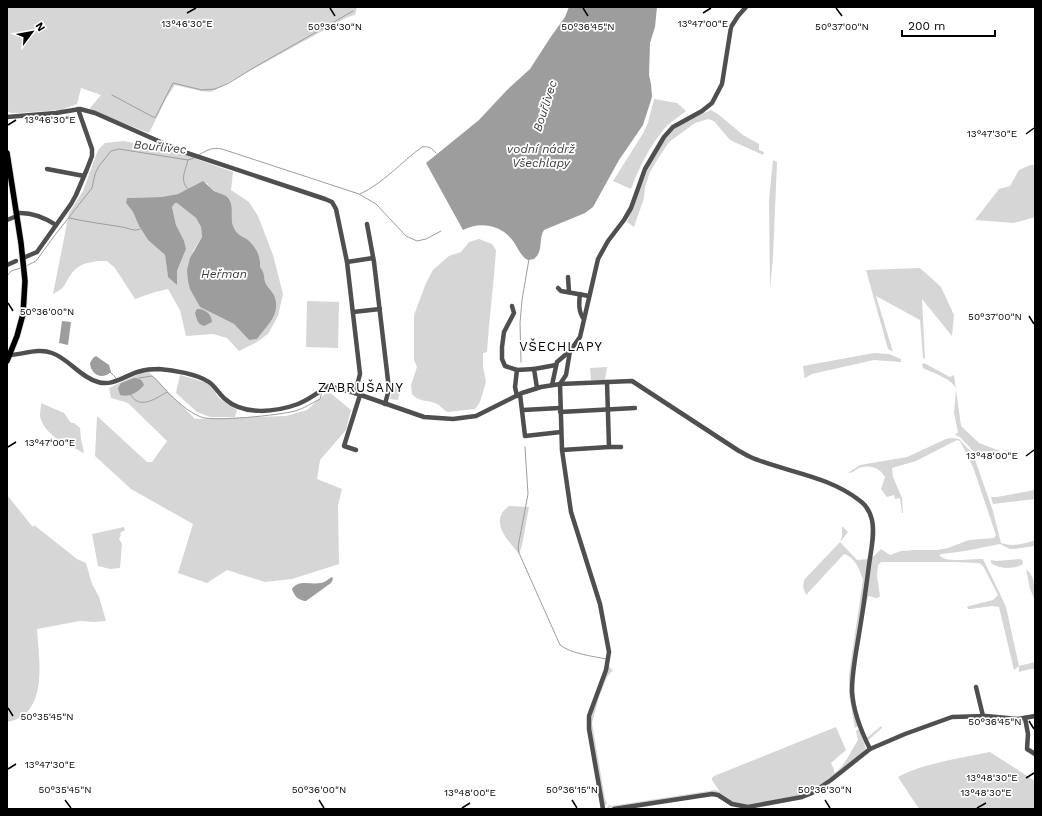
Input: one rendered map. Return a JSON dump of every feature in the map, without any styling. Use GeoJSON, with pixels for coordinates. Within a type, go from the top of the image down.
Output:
{"type":"FeatureCollection","features":[{"type":"Feature","properties":{"kind":"main road"},"geometry":{"type":"LineString","coordinates":[[7,153],[25,273],[23,314],[17,336],[7,360]]}},
{"type":"Feature","properties":{"kind":"street"},"geometry":{"type":"LineString","coordinates":[[552,385],[556,365],[561,357],[570,351],[580,337],[598,259],[608,241],[631,208],[645,169],[664,137],[673,127],[702,111],[712,103],[722,84],[731,27],[746,7]]}},
{"type":"Feature","properties":{"kind":"street"},"geometry":{"type":"LineString","coordinates":[[7,117],[56,113],[78,109],[95,113],[181,151],[325,198],[332,202],[338,215],[347,262],[360,374],[357,394],[344,446],[356,450]]}},
{"type":"Feature","properties":{"kind":"street"},"geometry":{"type":"LineString","coordinates":[[23,260],[37,252],[76,195],[92,156],[92,149],[78,109]]}},
{"type":"Feature","properties":{"kind":"street"},"geometry":{"type":"LineString","coordinates":[[47,169],[84,176]]}},
{"type":"Feature","properties":{"kind":"street"},"geometry":{"type":"LineString","coordinates":[[7,220],[17,215],[36,215],[45,218],[56,225]]}},
{"type":"Feature","properties":{"kind":"street"},"geometry":{"type":"LineString","coordinates":[[367,224],[380,309],[389,389],[385,404]]}},
{"type":"Feature","properties":{"kind":"street"},"geometry":{"type":"LineString","coordinates":[[347,262],[373,258]]}},
{"type":"Feature","properties":{"kind":"street"},"geometry":{"type":"LineString","coordinates":[[7,265],[16,261]]}},
{"type":"Feature","properties":{"kind":"street"},"geometry":{"type":"LineString","coordinates":[[568,277],[569,292]]}},
{"type":"Feature","properties":{"kind":"street"},"geometry":{"type":"LineString","coordinates":[[558,288],[561,291],[589,296]]}},
{"type":"Feature","properties":{"kind":"street"},"geometry":{"type":"LineString","coordinates":[[580,294],[580,310],[582,317],[584,318]]}},
{"type":"Feature","properties":{"kind":"street"},"geometry":{"type":"LineString","coordinates":[[512,306],[514,313],[504,332],[502,347],[502,359],[505,366],[517,370],[556,365]]}},
{"type":"Feature","properties":{"kind":"street"},"geometry":{"type":"LineString","coordinates":[[353,312],[380,309]]}},
{"type":"Feature","properties":{"kind":"street"},"geometry":{"type":"LineString","coordinates":[[10,354],[36,351],[52,353],[64,359],[98,383],[113,382],[140,371],[150,369],[180,372],[208,381],[225,400],[239,408],[250,410],[279,409],[296,405],[329,386],[424,417],[467,418],[484,413],[518,395],[537,388],[560,384],[632,381],[739,451],[757,460],[834,485],[846,491],[868,509],[872,520],[873,534],[864,605],[852,676],[852,693],[855,713],[862,734],[870,749]]}},
{"type":"Feature","properties":{"kind":"street"},"geometry":{"type":"LineString","coordinates":[[570,351],[566,375],[560,384],[562,450],[571,512],[600,604],[609,652],[606,670],[589,716],[589,729],[603,809]]}},
{"type":"Feature","properties":{"kind":"street"},"geometry":{"type":"LineString","coordinates":[[534,369],[537,388]]}},
{"type":"Feature","properties":{"kind":"street"},"geometry":{"type":"LineString","coordinates":[[517,370],[515,386],[523,410],[525,436],[561,432]]}},
{"type":"Feature","properties":{"kind":"street"},"geometry":{"type":"LineString","coordinates":[[607,382],[609,447]]}},
{"type":"Feature","properties":{"kind":"street"},"geometry":{"type":"LineString","coordinates":[[523,410],[608,410],[636,408]]}},
{"type":"Feature","properties":{"kind":"street"},"geometry":{"type":"LineString","coordinates":[[562,450],[622,447]]}},
{"type":"Feature","properties":{"kind":"street"},"geometry":{"type":"LineString","coordinates":[[976,686],[983,716]]}},
{"type":"Feature","properties":{"kind":"street"},"geometry":{"type":"LineString","coordinates":[[614,809],[712,794],[718,795],[732,804],[748,807],[802,796],[812,793],[832,780],[870,749],[904,734],[952,717],[983,716],[1018,720],[1035,716]]}},
{"type":"Feature","properties":{"kind":"street"},"geometry":{"type":"LineString","coordinates":[[1026,718],[1028,734],[1027,749],[1035,754]]}},
{"type":"Feature","properties":{"kind":"shaded area"},"geometry":{"type":"Polygon","coordinates":[[[7,7],[357,7],[355,15],[348,17],[211,92],[175,85],[167,97],[149,133],[92,111],[90,108],[101,95],[81,88],[77,104],[61,110],[18,113],[11,113],[7,111],[7,7]]]}},
{"type":"Feature","properties":{"kind":"shaded area"},"geometry":{"type":"Polygon","coordinates":[[[654,99],[677,103],[686,111],[664,129],[654,143],[637,173],[631,189],[613,181],[648,123],[654,99]]]}},
{"type":"Feature","properties":{"kind":"shaded area"},"geometry":{"type":"Polygon","coordinates":[[[711,110],[743,135],[759,144],[759,150],[764,152],[763,155],[730,140],[714,121],[708,119],[695,123],[669,142],[650,172],[645,187],[644,198],[634,227],[627,222],[646,172],[666,138],[683,123],[711,110]]]}},
{"type":"Feature","properties":{"kind":"shaded area"},"geometry":{"type":"Polygon","coordinates":[[[124,141],[177,152],[233,172],[231,190],[249,202],[258,216],[273,255],[283,294],[278,316],[268,334],[257,342],[239,351],[227,338],[213,334],[186,336],[180,310],[168,289],[135,299],[115,268],[107,261],[92,262],[79,266],[75,269],[63,287],[53,294],[69,213],[83,191],[98,150],[105,143],[124,141]],[[207,183],[197,184],[178,194],[164,197],[128,198],[126,203],[133,212],[139,226],[148,240],[165,255],[168,277],[177,271],[186,249],[176,225],[172,207],[175,203],[177,203],[196,218],[201,227],[202,237],[193,251],[188,281],[200,307],[234,324],[249,340],[257,339],[275,314],[276,302],[274,295],[265,282],[263,272],[260,267],[259,255],[255,248],[235,230],[233,226],[231,207],[227,198],[212,190],[207,183]]]}},
{"type":"Feature","properties":{"kind":"shaded area"},"geometry":{"type":"Polygon","coordinates":[[[773,160],[777,162],[773,257],[770,289],[769,200],[773,160]]]}},
{"type":"Feature","properties":{"kind":"shaded area"},"geometry":{"type":"Polygon","coordinates":[[[1030,165],[1035,165],[1035,217],[1014,223],[975,220],[999,189],[1010,186],[1019,170],[1030,165]]]}},
{"type":"Feature","properties":{"kind":"shaded area"},"geometry":{"type":"Polygon","coordinates":[[[479,239],[492,244],[496,250],[487,352],[483,353],[483,366],[486,382],[480,402],[475,409],[448,412],[437,404],[418,399],[412,394],[411,385],[417,367],[414,360],[414,315],[426,283],[433,270],[449,256],[461,252],[469,242],[479,239]]]}},
{"type":"Feature","properties":{"kind":"shaded area"},"geometry":{"type":"Polygon","coordinates":[[[920,268],[941,287],[954,315],[952,336],[922,299],[925,359],[923,358],[920,320],[876,296],[893,352],[888,349],[866,270],[920,268]]]}},
{"type":"Feature","properties":{"kind":"shaded area"},"geometry":{"type":"Polygon","coordinates":[[[307,301],[339,302],[338,348],[306,347],[307,301]]]}},
{"type":"Feature","properties":{"kind":"shaded area"},"geometry":{"type":"Polygon","coordinates":[[[874,353],[889,354],[901,359],[901,362],[874,360],[812,374],[805,378],[805,381],[803,366],[874,353]]]}},
{"type":"Feature","properties":{"kind":"shaded area"},"geometry":{"type":"Polygon","coordinates":[[[924,363],[950,377],[954,375],[956,389],[947,379],[923,368],[922,365],[924,363]]]}},
{"type":"Feature","properties":{"kind":"shaded area"},"geometry":{"type":"Polygon","coordinates":[[[607,367],[605,380],[591,380],[590,368],[607,367]]]}},
{"type":"Feature","properties":{"kind":"shaded area"},"geometry":{"type":"Polygon","coordinates":[[[147,370],[195,419],[286,416],[307,410],[328,391],[351,410],[346,430],[320,460],[317,479],[342,489],[338,505],[339,564],[292,579],[265,582],[227,570],[207,583],[178,573],[193,524],[131,489],[95,456],[97,416],[147,462],[152,462],[167,441],[128,403],[111,398],[109,388],[147,370]]]}},
{"type":"Feature","properties":{"kind":"shaded area"},"geometry":{"type":"Polygon","coordinates":[[[180,375],[208,383],[214,389],[217,396],[237,410],[235,417],[210,417],[197,412],[176,393],[180,375]]]}},
{"type":"Feature","properties":{"kind":"shaded area"},"geometry":{"type":"Polygon","coordinates":[[[393,384],[401,386],[398,400],[390,399],[393,384]]]}},
{"type":"Feature","properties":{"kind":"shaded area"},"geometry":{"type":"Polygon","coordinates":[[[956,389],[961,426],[979,443],[1000,451],[975,453],[960,437],[955,435],[958,432],[954,413],[956,389]]]}},
{"type":"Feature","properties":{"kind":"shaded area"},"geometry":{"type":"Polygon","coordinates":[[[41,403],[64,413],[71,423],[74,423],[80,428],[83,453],[58,440],[46,429],[40,416],[41,403]]]}},
{"type":"Feature","properties":{"kind":"shaded area"},"geometry":{"type":"Polygon","coordinates":[[[946,439],[959,439],[973,454],[993,511],[1001,543],[1010,545],[1027,543],[1035,540],[1035,546],[1010,549],[1000,544],[939,555],[942,558],[953,560],[983,559],[1006,607],[1019,666],[1014,670],[999,607],[992,606],[968,609],[967,607],[993,600],[998,595],[983,566],[979,563],[881,562],[878,565],[877,576],[880,596],[877,598],[868,597],[861,631],[872,558],[881,549],[890,555],[901,551],[937,550],[948,548],[969,540],[994,538],[996,535],[973,467],[960,441],[957,440],[916,461],[892,468],[893,477],[902,498],[903,513],[900,498],[895,499],[894,495],[887,497],[881,489],[885,477],[880,471],[867,466],[848,473],[860,465],[907,457],[946,439]]]}},
{"type":"Feature","properties":{"kind":"shaded area"},"geometry":{"type":"Polygon","coordinates":[[[1035,490],[1035,499],[993,504],[991,497],[997,497],[1035,490]]]}},
{"type":"Feature","properties":{"kind":"shaded area"},"geometry":{"type":"Polygon","coordinates":[[[7,495],[32,526],[34,527],[34,525],[77,559],[86,563],[92,584],[99,597],[106,621],[80,621],[37,629],[40,670],[36,697],[30,708],[21,717],[8,722],[7,722],[7,495]]]}},
{"type":"Feature","properties":{"kind":"shaded area"},"geometry":{"type":"Polygon","coordinates":[[[509,506],[529,507],[519,554],[505,537],[500,524],[500,518],[503,512],[509,506]]]}},
{"type":"Feature","properties":{"kind":"shaded area"},"geometry":{"type":"Polygon","coordinates":[[[842,526],[848,532],[840,542],[842,536],[842,526]]]}},
{"type":"Feature","properties":{"kind":"shaded area"},"geometry":{"type":"Polygon","coordinates":[[[124,527],[125,530],[120,533],[121,535],[119,539],[122,544],[120,568],[110,569],[98,566],[92,534],[124,527]]]}},
{"type":"Feature","properties":{"kind":"shaded area"},"geometry":{"type":"Polygon","coordinates":[[[840,542],[857,560],[869,559],[851,678],[858,726],[855,728],[849,694],[849,674],[863,580],[854,561],[844,554],[806,595],[803,587],[804,580],[840,542]]]}},
{"type":"Feature","properties":{"kind":"shaded area"},"geometry":{"type":"Polygon","coordinates":[[[991,560],[1022,560],[1023,564],[1011,568],[1002,568],[991,563],[991,560]]]}},
{"type":"Feature","properties":{"kind":"shaded area"},"geometry":{"type":"Polygon","coordinates":[[[1026,569],[1032,576],[1035,588],[1035,601],[1030,589],[1026,569]]]}},
{"type":"Feature","properties":{"kind":"shaded area"},"geometry":{"type":"Polygon","coordinates":[[[861,631],[855,669],[857,650],[861,631]]]}},
{"type":"Feature","properties":{"kind":"shaded area"},"geometry":{"type":"Polygon","coordinates":[[[1035,662],[1035,669],[1019,672],[1019,666],[1035,662]]]}},
{"type":"Feature","properties":{"kind":"shaded area"},"geometry":{"type":"Polygon","coordinates":[[[609,666],[613,671],[607,677],[599,697],[592,723],[605,799],[607,803],[604,807],[590,725],[592,712],[609,666]]]}},
{"type":"Feature","properties":{"kind":"shaded area"},"geometry":{"type":"Polygon","coordinates":[[[855,669],[854,691],[856,704],[866,737],[881,726],[882,728],[867,741],[855,708],[853,679],[855,669]]]}},
{"type":"Feature","properties":{"kind":"shaded area"},"geometry":{"type":"Polygon","coordinates":[[[836,727],[846,750],[831,763],[834,773],[838,771],[844,763],[858,740],[856,731],[859,729],[866,749],[840,773],[806,794],[752,805],[735,804],[718,794],[607,808],[609,805],[611,806],[715,790],[720,792],[712,780],[714,776],[836,727]]]}},
{"type":"Feature","properties":{"kind":"shaded area"},"geometry":{"type":"Polygon","coordinates":[[[990,752],[1035,781],[1035,809],[919,809],[898,777],[919,768],[990,752]]]}},
{"type":"Feature","properties":{"kind":"water","name":"vodní nádrž Všechlapy"},"geometry":{"type":"Polygon","coordinates":[[[569,7],[657,7],[655,27],[650,43],[649,75],[652,97],[643,125],[619,160],[593,207],[585,213],[544,230],[537,256],[534,259],[528,260],[521,255],[513,241],[503,231],[497,228],[483,225],[470,227],[463,230],[426,163],[479,120],[507,90],[530,69],[565,17],[569,7]]]}},
{"type":"Feature","properties":{"kind":"water","name":"Heřman"},"geometry":{"type":"Polygon","coordinates":[[[203,181],[214,191],[225,195],[229,199],[232,207],[232,220],[234,228],[238,234],[248,240],[256,249],[259,255],[260,267],[263,272],[265,282],[274,295],[276,302],[275,314],[257,339],[249,340],[234,324],[200,307],[190,289],[187,270],[190,258],[202,237],[201,227],[196,218],[177,203],[175,203],[172,207],[176,225],[184,241],[186,249],[177,271],[177,285],[168,277],[165,255],[148,240],[139,226],[133,212],[126,203],[127,198],[162,197],[178,194],[203,181]]]}},
{"type":"Feature","properties":{"kind":"water"},"geometry":{"type":"Polygon","coordinates":[[[197,309],[208,312],[212,322],[204,326],[200,324],[195,313],[197,309]]]}},
{"type":"Feature","properties":{"kind":"water"},"geometry":{"type":"Polygon","coordinates":[[[62,321],[71,322],[68,345],[59,343],[62,321]]]}},
{"type":"Feature","properties":{"kind":"water"},"geometry":{"type":"Polygon","coordinates":[[[96,356],[109,365],[111,372],[101,376],[92,371],[90,363],[96,356]]]}},
{"type":"Feature","properties":{"kind":"water"},"geometry":{"type":"Polygon","coordinates":[[[138,378],[144,385],[133,394],[126,396],[120,395],[118,388],[121,383],[138,378]]]}},
{"type":"Feature","properties":{"kind":"water"},"geometry":{"type":"Polygon","coordinates":[[[332,577],[333,579],[331,583],[306,601],[297,598],[292,589],[301,583],[322,583],[332,577]]]}},
{"type":"Feature","properties":{"kind":"waterway"},"geometry":{"type":"LineString","coordinates":[[112,95],[155,118],[173,83],[202,90],[215,89],[229,83],[353,11]]}},
{"type":"Feature","properties":{"kind":"waterway"},"geometry":{"type":"LineString","coordinates":[[360,194],[385,178],[422,147],[430,148],[436,153]]}},
{"type":"Feature","properties":{"kind":"waterway","name":"Bouřlivec"},"geometry":{"type":"LineString","coordinates":[[26,266],[36,261],[92,188],[95,174],[99,166],[111,151],[119,149],[188,160],[194,158]]}},
{"type":"Feature","properties":{"kind":"waterway","name":"Bouřlivec"},"geometry":{"type":"LineString","coordinates":[[199,155],[210,149],[222,149],[359,194],[376,204],[406,236],[417,241],[426,239],[441,231]]}},
{"type":"Feature","properties":{"kind":"waterway"},"geometry":{"type":"LineString","coordinates":[[188,160],[183,180],[189,190]]}},
{"type":"Feature","properties":{"kind":"waterway"},"geometry":{"type":"LineString","coordinates":[[69,218],[134,230],[140,229]]}},
{"type":"Feature","properties":{"kind":"waterway"},"geometry":{"type":"LineString","coordinates":[[521,362],[520,323],[522,300],[529,259]]}},
{"type":"Feature","properties":{"kind":"waterway","name":"Bouřlivec"},"geometry":{"type":"LineString","coordinates":[[7,276],[11,271],[21,268]]}},
{"type":"Feature","properties":{"kind":"waterway"},"geometry":{"type":"LineString","coordinates":[[110,372],[116,378]]}},
{"type":"Feature","properties":{"kind":"waterway"},"geometry":{"type":"LineString","coordinates":[[139,378],[152,376],[167,391]]}},
{"type":"Feature","properties":{"kind":"waterway"},"geometry":{"type":"LineString","coordinates":[[130,394],[134,399],[144,402],[153,400],[167,392],[196,415],[219,419],[262,416],[295,411],[320,399],[322,392]]}},
{"type":"Feature","properties":{"kind":"waterway"},"geometry":{"type":"LineString","coordinates":[[525,447],[528,494],[518,547],[519,553],[560,645],[576,653],[606,659]]}},
{"type":"Feature","properties":{"kind":"district","name":"VŠECHLAPY"},"geometry":{"type":"Point","coordinates":[561,346]}},
{"type":"Feature","properties":{"kind":"district","name":"ZABRUŠANY"},"geometry":{"type":"Point","coordinates":[361,387]}}]}
